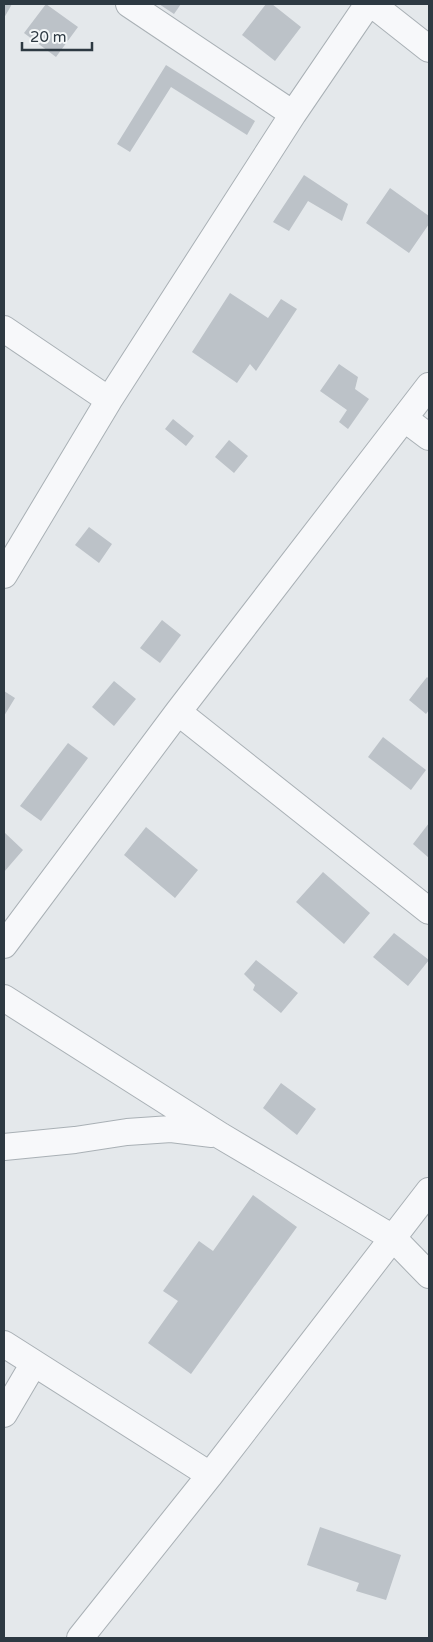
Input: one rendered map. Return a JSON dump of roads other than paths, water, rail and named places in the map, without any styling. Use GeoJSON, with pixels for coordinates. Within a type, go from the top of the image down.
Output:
{"type":"FeatureCollection","features":[{"type":"Feature","properties":{"kind":"street"},"geometry":{"type":"LineString","coordinates":[[129,4],[292,114]]}},
{"type":"Feature","properties":{"kind":"street"},"geometry":{"type":"LineString","coordinates":[[4,575],[109,400],[292,114],[368,4]]}},
{"type":"Feature","properties":{"kind":"street"},"geometry":{"type":"LineString","coordinates":[[372,4],[429,49]]}},
{"type":"Feature","properties":{"kind":"street"},"geometry":{"type":"LineString","coordinates":[[4,329],[109,400]]}},
{"type":"Feature","properties":{"kind":"street"},"geometry":{"type":"LineString","coordinates":[[4,945],[178,712],[429,386]]}},
{"type":"Feature","properties":{"kind":"street"},"geometry":{"type":"LineString","coordinates":[[405,419],[429,436]]}},
{"type":"Feature","properties":{"kind":"street"},"geometry":{"type":"LineString","coordinates":[[178,712],[429,912]]}},
{"type":"Feature","properties":{"kind":"street"},"geometry":{"type":"LineString","coordinates":[[4,998],[221,1136],[393,1238],[429,1275]]}},
{"type":"Feature","properties":{"kind":"street"},"geometry":{"type":"LineString","coordinates":[[4,1147],[75,1140],[127,1132],[171,1129],[221,1136]]}},
{"type":"Feature","properties":{"kind":"street"},"geometry":{"type":"LineString","coordinates":[[80,1638],[210,1475],[429,1191]]}},
{"type":"Feature","properties":{"kind":"street"},"geometry":{"type":"LineString","coordinates":[[4,1344],[210,1475]]}},
{"type":"Feature","properties":{"kind":"street"},"geometry":{"type":"LineString","coordinates":[[4,1414],[34,1363]]}}]}
